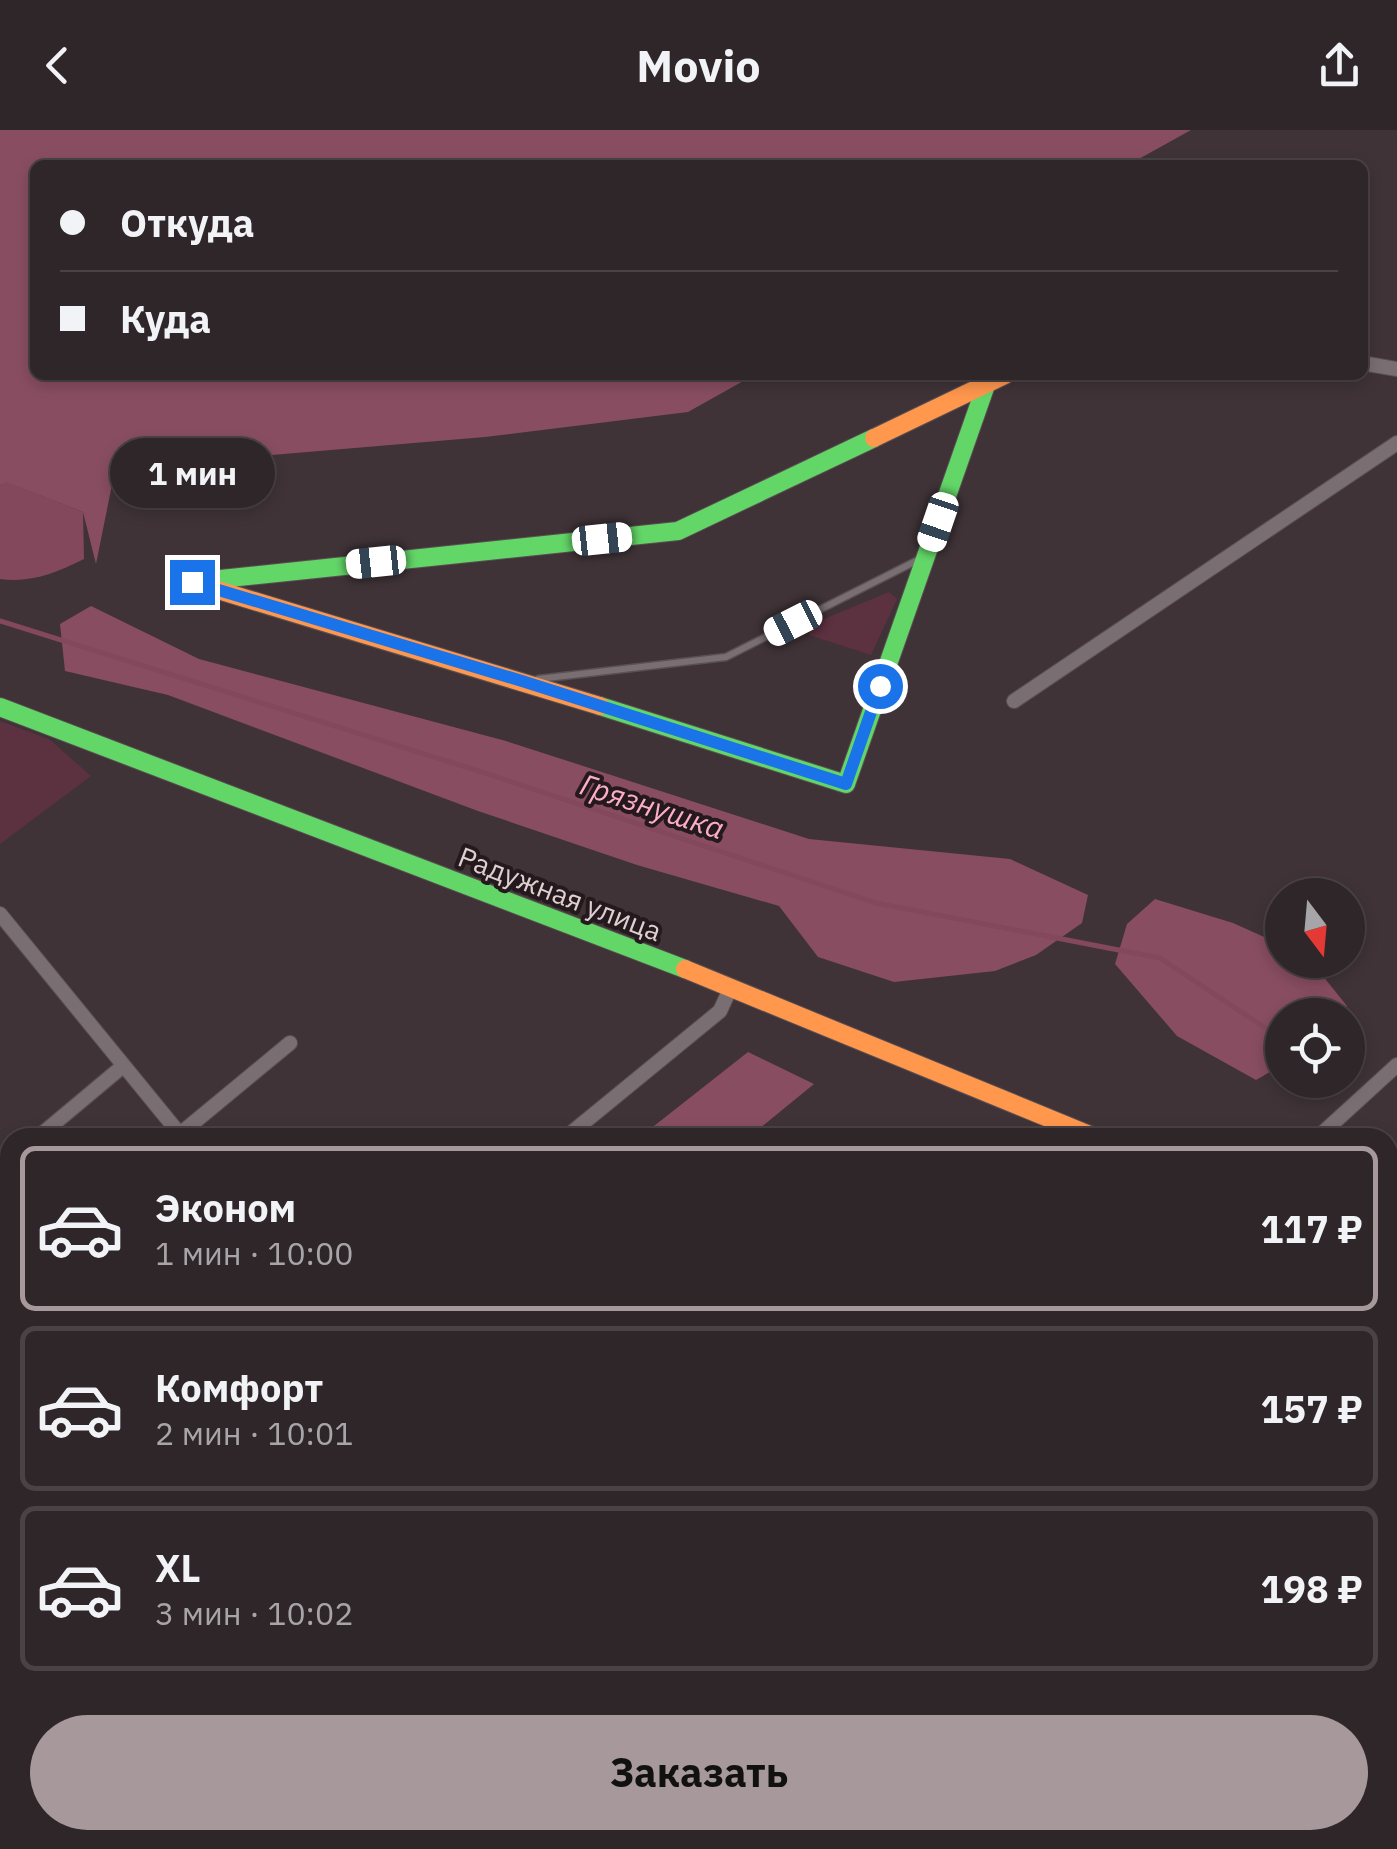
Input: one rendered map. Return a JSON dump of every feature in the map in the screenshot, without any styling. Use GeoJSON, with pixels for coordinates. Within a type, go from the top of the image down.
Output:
{"type":"FeatureCollection","features":[{"type":"Feature","properties":{"kind":"street"},"geometry":{"type":"LineString","coordinates":[[1368,364],[1397,369]]}},
{"type":"Feature","properties":{"kind":"street"},"geometry":{"type":"LineString","coordinates":[[986,385],[846,784],[192,582],[678,531],[996,380]]}},
{"type":"Feature","properties":{"kind":"street"},"geometry":{"type":"LineString","coordinates":[[1014,701],[1397,443]]}},
{"type":"Feature","properties":{"kind":"street","name":"Радужная улица"},"geometry":{"type":"LineString","coordinates":[[0,708],[732,988],[1074,1128]]}},
{"type":"Feature","properties":{"kind":"street"},"geometry":{"type":"LineString","coordinates":[[0,914],[175,1128]]}},
{"type":"Feature","properties":{"kind":"street"},"geometry":{"type":"LineString","coordinates":[[578,1128],[720,1011],[732,988]]}},
{"type":"Feature","properties":{"kind":"street"},"geometry":{"type":"LineString","coordinates":[[191,1128],[290,1043]]}},
{"type":"Feature","properties":{"kind":"street"},"geometry":{"type":"LineString","coordinates":[[1328,1128],[1397,1065]]}},
{"type":"Feature","properties":{"kind":"street"},"geometry":{"type":"LineString","coordinates":[[49,1128],[123,1066]]}},
{"type":"Feature","properties":{"kind":"lane"},"geometry":{"type":"LineString","coordinates":[[522,681],[726,657],[926,556]]}},
{"type":"Feature","properties":{"kind":"shaded area"},"geometry":{"type":"Polygon","coordinates":[[[0,130],[1191,130],[1137,160],[30,160],[30,380],[745,380],[688,412],[485,437],[223,459],[117,460],[96,564],[83,512],[8,483],[0,485],[0,130]]]}},
{"type":"Feature","properties":{"kind":"shaded area"},"geometry":{"type":"Polygon","coordinates":[[[7,482],[83,512],[84,559],[43,576],[0,579],[0,485],[7,482]]]}},
{"type":"Feature","properties":{"kind":"shaded area"},"geometry":{"type":"Polygon","coordinates":[[[889,592],[897,599],[871,655],[809,635],[812,624],[889,592]]]}},
{"type":"Feature","properties":{"kind":"shaded area"},"geometry":{"type":"Polygon","coordinates":[[[91,606],[199,659],[506,741],[809,839],[1010,859],[1088,895],[1082,923],[1036,955],[995,971],[894,982],[818,957],[779,906],[637,865],[478,811],[168,695],[65,671],[60,624],[91,606]]]}},
{"type":"Feature","properties":{"kind":"shaded area"},"geometry":{"type":"Polygon","coordinates":[[[0,721],[49,739],[91,776],[0,844],[0,721]]]}},
{"type":"Feature","properties":{"kind":"shaded area"},"geometry":{"type":"Polygon","coordinates":[[[1155,899],[1233,923],[1265,937],[1265,978],[1324,978],[1341,998],[1265,998],[1265,1075],[1256,1080],[1177,1036],[1115,964],[1127,924],[1155,899]]]}},
{"type":"Feature","properties":{"kind":"shaded area"},"geometry":{"type":"Polygon","coordinates":[[[748,1052],[814,1084],[760,1128],[651,1128],[748,1052]]]}},
{"type":"Feature","properties":{"kind":"waterway","name":"Грязнушка"},"geometry":{"type":"LineString","coordinates":[[0,621],[485,773],[876,903],[1160,958],[1265,1028]]}},
{"type":"Feature","properties":{"kind":"traffic: fast"},"geometry":{"type":"LineString","coordinates":[[600,706],[846,784],[986,385]]}},
{"type":"Feature","properties":{"kind":"traffic: fast"},"geometry":{"type":"LineString","coordinates":[[208,587],[192,582],[678,531],[874,438]]}},
{"type":"Feature","properties":{"kind":"traffic: fast"},"geometry":{"type":"LineString","coordinates":[[0,707],[685,969]]}},
{"type":"Feature","properties":{"kind":"traffic: slow"},"geometry":{"type":"LineString","coordinates":[[874,438],[995,380]]}},
{"type":"Feature","properties":{"kind":"traffic: slow"},"geometry":{"type":"LineString","coordinates":[[208,587],[600,706]]}},
{"type":"Feature","properties":{"kind":"traffic: slow"},"geometry":{"type":"LineString","coordinates":[[685,969],[1073,1128]]}},
{"type":"Feature","properties":{"kind":"route"},"geometry":{"type":"LineString","coordinates":[[192,582],[846,784],[880,686]]}}]}
